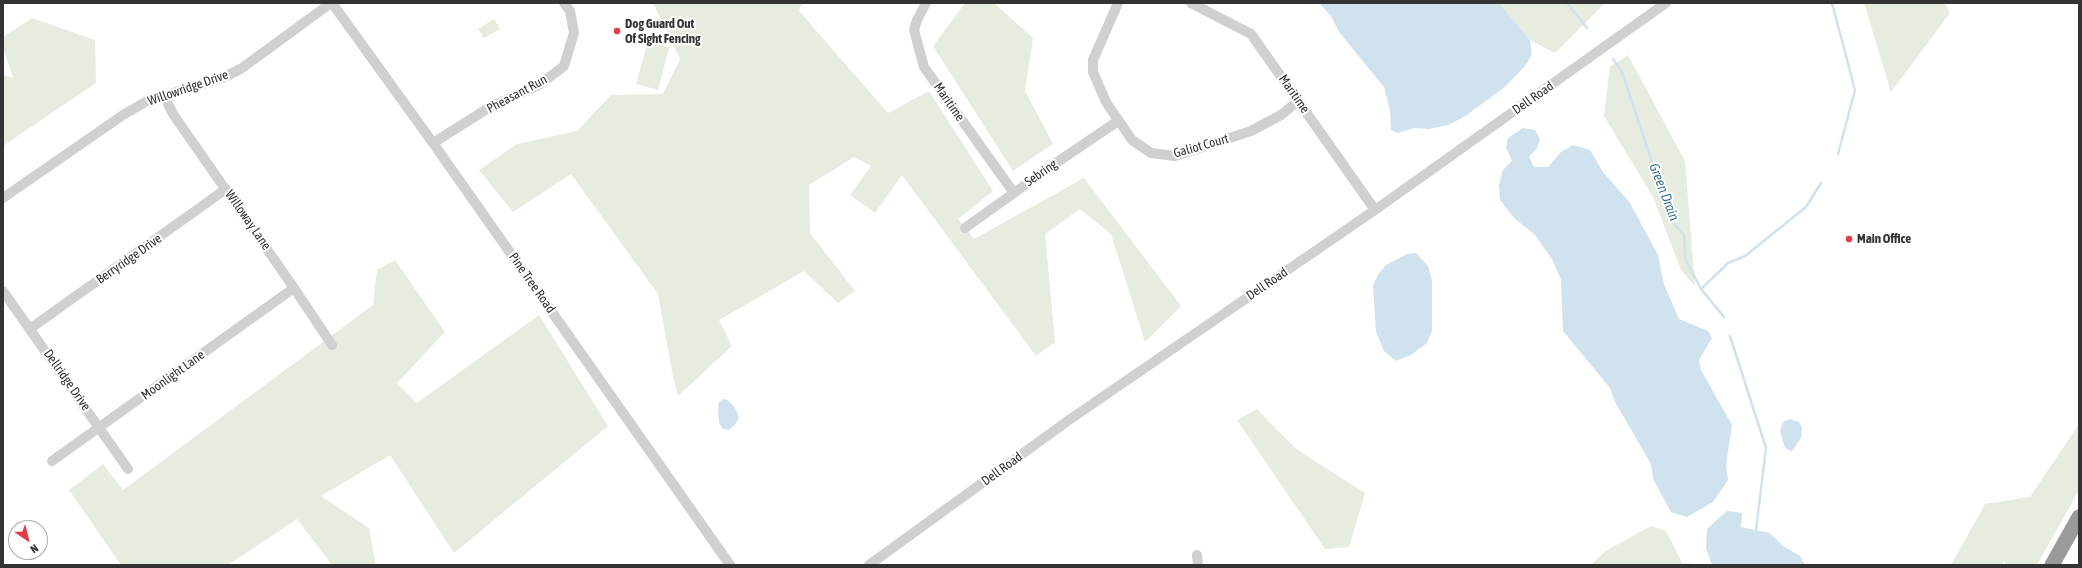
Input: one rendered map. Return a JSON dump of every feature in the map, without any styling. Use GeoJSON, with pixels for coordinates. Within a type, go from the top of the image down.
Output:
{"type":"FeatureCollection","features":[{"type":"Feature","properties":{"kind":"highway"},"geometry":{"type":"LineString","coordinates":[[2052,565],[2079,517]]}},
{"type":"Feature","properties":{"kind":"street","name":"Willowridge Drive"},"geometry":{"type":"LineString","coordinates":[[4,194],[123,115],[147,101],[197,87],[225,77],[236,71],[332,3]]}},
{"type":"Feature","properties":{"kind":"street","name":"Pine Tree Road"},"geometry":{"type":"LineString","coordinates":[[332,3],[433,143],[730,565]]}},
{"type":"Feature","properties":{"kind":"street","name":"Pheasant Run"},"geometry":{"type":"LineString","coordinates":[[433,143],[490,107],[539,85],[564,66],[574,33],[570,11],[564,3]]}},
{"type":"Feature","properties":{"kind":"street","name":"Maritime"},"geometry":{"type":"LineString","coordinates":[[926,3],[917,20],[914,30],[924,66],[1014,193]]}},
{"type":"Feature","properties":{"kind":"street","name":"Galiot Court"},"geometry":{"type":"LineString","coordinates":[[1118,3],[1093,63],[1093,72],[1100,89],[1118,121],[1132,140],[1151,153],[1175,156],[1251,131],[1281,115],[1298,101]]}},
{"type":"Feature","properties":{"kind":"street","name":"Maritime"},"geometry":{"type":"LineString","coordinates":[[1191,3],[1251,34],[1375,210]]}},
{"type":"Feature","properties":{"kind":"street","name":"Dell Road"},"geometry":{"type":"LineString","coordinates":[[869,565],[1069,420],[1375,210],[1666,3]]}},
{"type":"Feature","properties":{"kind":"street","name":"Willoway Lane"},"geometry":{"type":"LineString","coordinates":[[166,95],[168,104],[173,114],[332,345]]}},
{"type":"Feature","properties":{"kind":"street","name":"Sebring"},"geometry":{"type":"LineString","coordinates":[[965,228],[1118,121]]}},
{"type":"Feature","properties":{"kind":"street","name":"Berryridge Drive"},"geometry":{"type":"LineString","coordinates":[[31,328],[226,189]]}},
{"type":"Feature","properties":{"kind":"street","name":"Moonlight Lane"},"geometry":{"type":"LineString","coordinates":[[52,460],[294,288]]}},
{"type":"Feature","properties":{"kind":"street","name":"Dellridge Drive"},"geometry":{"type":"LineString","coordinates":[[3,291],[31,328],[128,469]]}},
{"type":"Feature","properties":{"kind":"shaded area"},"geometry":{"type":"Polygon","coordinates":[[[653,3],[802,3],[799,11],[888,113],[929,91],[993,191],[958,219],[974,239],[1084,178],[1181,306],[1145,342],[1111,234],[1080,209],[1045,234],[1055,342],[1036,356],[902,175],[875,213],[850,195],[871,166],[854,157],[809,185],[810,233],[855,291],[838,303],[804,271],[719,320],[732,346],[678,396],[673,377],[658,294],[571,174],[513,212],[479,170],[517,144],[577,131],[611,95],[663,94],[680,59],[653,3]]]}},
{"type":"Feature","properties":{"kind":"shaded area"},"geometry":{"type":"Polygon","coordinates":[[[965,3],[994,3],[1033,38],[1025,91],[1053,144],[1013,171],[933,46],[965,3]]]}},
{"type":"Feature","properties":{"kind":"shaded area"},"geometry":{"type":"Polygon","coordinates":[[[1499,3],[1605,3],[1555,53],[1530,40],[1499,3]]]}},
{"type":"Feature","properties":{"kind":"shaded area"},"geometry":{"type":"Polygon","coordinates":[[[1864,3],[1945,3],[1950,13],[1891,92],[1864,3]]]}},
{"type":"Feature","properties":{"kind":"shaded area"},"geometry":{"type":"Polygon","coordinates":[[[32,18],[95,40],[96,83],[3,146],[3,75],[13,78],[3,47],[3,37],[32,18]]]}},
{"type":"Feature","properties":{"kind":"shaded area"},"geometry":{"type":"Polygon","coordinates":[[[494,19],[500,29],[484,38],[478,29],[494,19]]]}},
{"type":"Feature","properties":{"kind":"shaded area"},"geometry":{"type":"Polygon","coordinates":[[[648,41],[669,48],[658,90],[636,84],[648,41]]]}},
{"type":"Feature","properties":{"kind":"shaded area"},"geometry":{"type":"Polygon","coordinates":[[[1628,55],[1685,161],[1695,286],[1681,270],[1653,197],[1604,116],[1610,67],[1628,55]]]}},
{"type":"Feature","properties":{"kind":"shaded area"},"geometry":{"type":"Polygon","coordinates":[[[395,260],[445,332],[397,383],[417,403],[539,315],[608,426],[454,553],[390,455],[321,496],[369,528],[376,565],[332,565],[297,519],[228,565],[121,565],[69,490],[103,464],[123,490],[373,305],[377,270],[395,260]]]}},
{"type":"Feature","properties":{"kind":"shaded area"},"geometry":{"type":"Polygon","coordinates":[[[1257,409],[1296,449],[1365,493],[1349,547],[1325,549],[1237,420],[1257,409]]]}},
{"type":"Feature","properties":{"kind":"shaded area"},"geometry":{"type":"Polygon","coordinates":[[[2079,424],[2079,490],[2037,565],[2005,565],[2005,560],[2002,565],[1951,565],[1985,504],[2030,497],[2079,424]]]}},
{"type":"Feature","properties":{"kind":"shaded area"},"geometry":{"type":"Polygon","coordinates":[[[1651,526],[1666,531],[1682,563],[1707,565],[1591,565],[1607,550],[1651,526]]]}},
{"type":"Feature","properties":{"kind":"water"},"geometry":{"type":"Polygon","coordinates":[[[1319,3],[1499,3],[1530,40],[1532,55],[1525,66],[1505,87],[1464,117],[1448,125],[1429,129],[1414,128],[1398,133],[1391,130],[1390,111],[1384,87],[1339,32],[1331,16],[1319,3]]]}},
{"type":"Feature","properties":{"kind":"water"},"geometry":{"type":"Polygon","coordinates":[[[1523,128],[1535,130],[1540,139],[1537,148],[1529,157],[1534,167],[1548,167],[1561,152],[1573,145],[1590,150],[1603,172],[1630,203],[1658,255],[1664,284],[1679,319],[1708,331],[1712,338],[1699,360],[1701,370],[1732,425],[1726,465],[1728,480],[1713,502],[1687,517],[1671,512],[1653,479],[1651,464],[1615,402],[1610,388],[1563,331],[1561,280],[1552,259],[1535,235],[1514,218],[1500,200],[1499,185],[1503,170],[1512,161],[1506,147],[1508,138],[1523,128]]]}},
{"type":"Feature","properties":{"kind":"water"},"geometry":{"type":"Polygon","coordinates":[[[1416,253],[1428,266],[1432,280],[1432,331],[1427,343],[1411,355],[1396,361],[1384,351],[1376,332],[1373,285],[1378,275],[1386,265],[1407,254],[1416,253]]]}},
{"type":"Feature","properties":{"kind":"water"},"geometry":{"type":"Polygon","coordinates":[[[723,399],[728,400],[735,408],[739,417],[735,425],[729,430],[723,429],[719,423],[719,402],[723,399]]]}},
{"type":"Feature","properties":{"kind":"water"},"geometry":{"type":"Polygon","coordinates":[[[1789,419],[1799,422],[1802,428],[1801,438],[1792,451],[1785,448],[1780,431],[1783,422],[1789,419]]]}},
{"type":"Feature","properties":{"kind":"water"},"geometry":{"type":"Polygon","coordinates":[[[1727,511],[1742,513],[1741,527],[1770,533],[1783,546],[1800,556],[1805,565],[1712,565],[1706,548],[1707,529],[1727,511]]]}},
{"type":"Feature","properties":{"kind":"waterway","name":"Green Drain"},"geometry":{"type":"LineString","coordinates":[[1567,3],[1587,28]]}},
{"type":"Feature","properties":{"kind":"waterway"},"geometry":{"type":"LineString","coordinates":[[1832,3],[1855,90],[1838,154]]}},
{"type":"Feature","properties":{"kind":"waterway","name":"Green Drain"},"geometry":{"type":"LineString","coordinates":[[1613,59],[1622,72],[1672,222],[1684,235],[1685,258],[1701,289],[1724,317]]}},
{"type":"Feature","properties":{"kind":"waterway"},"geometry":{"type":"LineString","coordinates":[[1701,289],[1728,263],[1745,256],[1806,207],[1821,183]]}},
{"type":"Feature","properties":{"kind":"waterway","name":"Green Drain"},"geometry":{"type":"LineString","coordinates":[[1730,336],[1766,448],[1756,530],[1757,533]]}},
{"type":"Feature","properties":{"kind":"place","name":"Dog Guard Out Of Sight Fencing"},"geometry":{"type":"Point","coordinates":[617,31]}},
{"type":"Feature","properties":{"kind":"place","name":"Main Office"},"geometry":{"type":"Point","coordinates":[1849,239]}}]}
